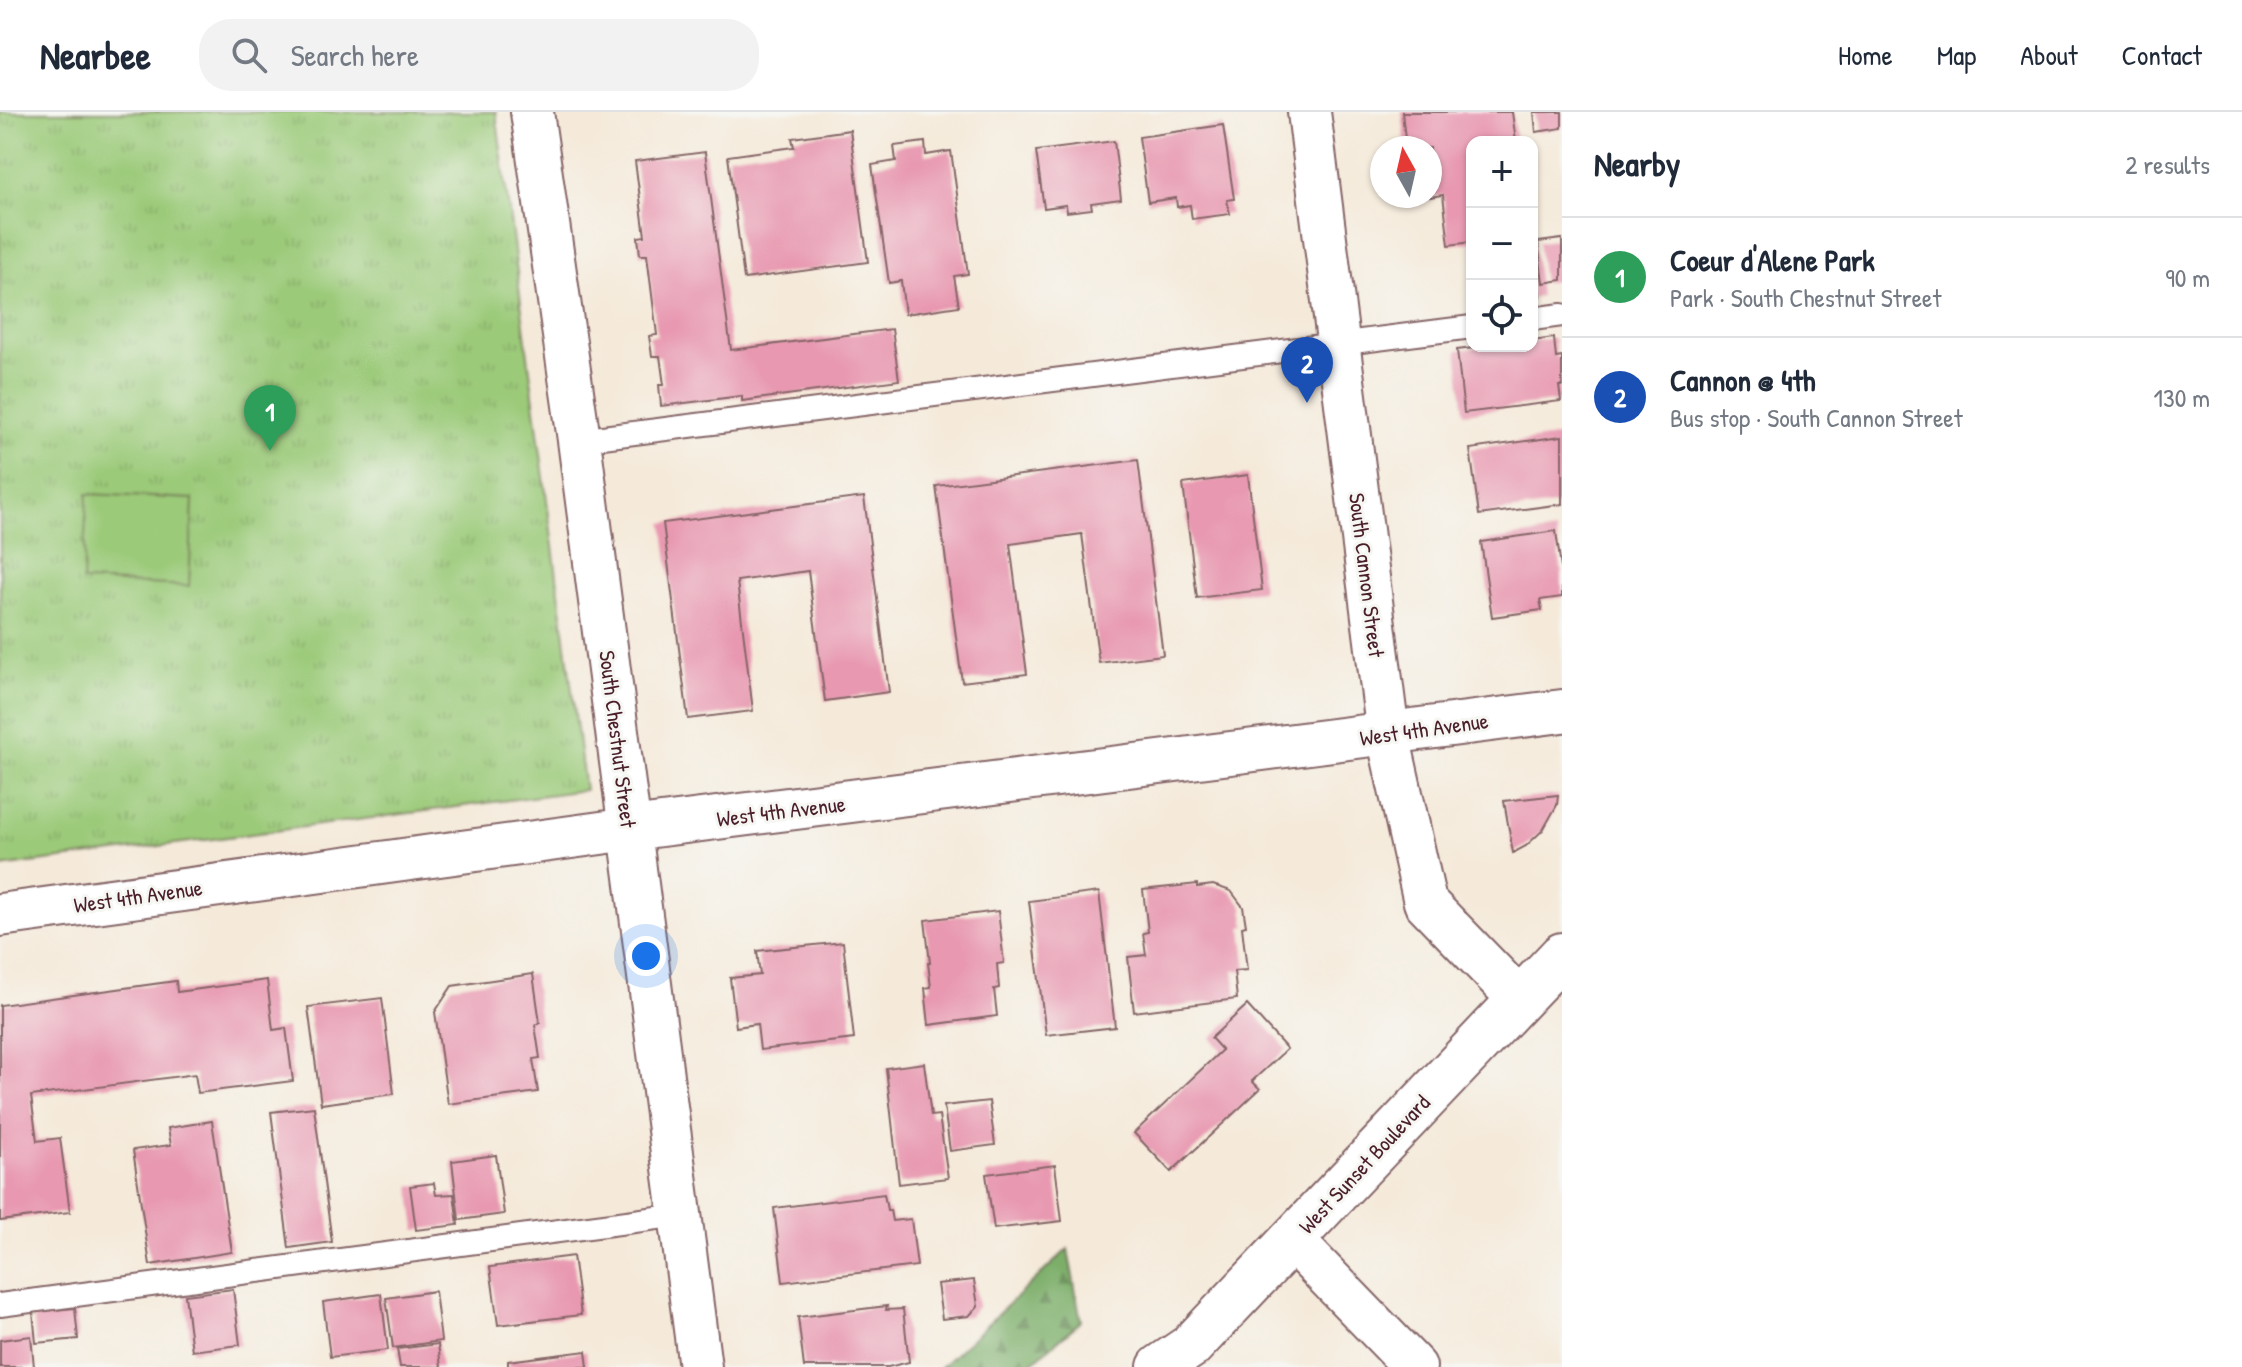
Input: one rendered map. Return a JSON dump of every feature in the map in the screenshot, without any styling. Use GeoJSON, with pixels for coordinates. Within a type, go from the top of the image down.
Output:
{"type":"FeatureCollection","features":[{"type":"Feature","properties":{"kind":"main road","name":"West Sunset Boulevard"},"geometry":{"type":"LineString","coordinates":[[1175,1360],[1562,955]]}},
{"type":"Feature","properties":{"kind":"street","name":"South Chestnut Street"},"geometry":{"type":"LineString","coordinates":[[532,112],[579,440],[700,1367]]}},
{"type":"Feature","properties":{"kind":"street","name":"South Cannon Street"},"geometry":{"type":"LineString","coordinates":[[1309,112],[1388,735],[1425,902],[1519,999]]}},
{"type":"Feature","properties":{"kind":"street","name":"West 4th Avenue"},"geometry":{"type":"LineString","coordinates":[[0,915],[630,829],[1562,711]]}},
{"type":"Feature","properties":{"kind":"street"},"geometry":{"type":"LineString","coordinates":[[1292,1240],[1415,1367]]}},
{"type":"Feature","properties":{"kind":"lane"},"geometry":{"type":"LineString","coordinates":[[1538,318],[1562,315]]}},
{"type":"Feature","properties":{"kind":"lane"},"geometry":{"type":"LineString","coordinates":[[579,440],[1466,328]]}},
{"type":"Feature","properties":{"kind":"lane"},"geometry":{"type":"LineString","coordinates":[[0,1305],[680,1215]]}},
{"type":"Feature","properties":{"kind":"green space"},"geometry":{"type":"Polygon","coordinates":[[[0,112],[496,112],[585,790],[0,867],[0,112]]]}},
{"type":"Feature","properties":{"kind":"green space"},"geometry":{"type":"Polygon","coordinates":[[[87,494],[193,499],[189,586],[83,581],[87,494]]]}},
{"type":"Feature","properties":{"kind":"green space"},"geometry":{"type":"Polygon","coordinates":[[[1068,1249],[1081,1321],[1027,1367],[941,1367],[1068,1249]]]}},
{"type":"Feature","properties":{"kind":"building"},"geometry":{"type":"Polygon","coordinates":[[[1402,112],[1512,112],[1515,136],[1466,136],[1466,243],[1449,245],[1442,195],[1442,136],[1405,136],[1402,112]]]}},
{"type":"Feature","properties":{"kind":"building"},"geometry":{"type":"Polygon","coordinates":[[[1534,112],[1562,112],[1562,128],[1536,132],[1534,112]]]}},
{"type":"Feature","properties":{"kind":"building"},"geometry":{"type":"Polygon","coordinates":[[[1223,125],[1234,199],[1227,200],[1230,214],[1192,219],[1190,205],[1177,207],[1176,198],[1148,202],[1139,137],[1223,125]]]}},
{"type":"Feature","properties":{"kind":"building"},"geometry":{"type":"Polygon","coordinates":[[[850,130],[868,262],[744,279],[728,156],[794,147],[792,138],[850,130]]]}},
{"type":"Feature","properties":{"kind":"building"},"geometry":{"type":"Polygon","coordinates":[[[1114,141],[1121,199],[1091,203],[1092,209],[1067,212],[1066,205],[1044,208],[1036,151],[1114,141]]]}},
{"type":"Feature","properties":{"kind":"building"},"geometry":{"type":"Polygon","coordinates":[[[925,142],[926,155],[951,151],[968,274],[954,276],[959,306],[905,314],[901,281],[889,283],[872,165],[896,161],[894,146],[925,142]]]}},
{"type":"Feature","properties":{"kind":"building"},"geometry":{"type":"Polygon","coordinates":[[[705,152],[731,350],[892,329],[899,380],[742,401],[742,396],[661,406],[659,385],[664,385],[660,356],[652,356],[649,336],[657,335],[647,255],[640,255],[638,237],[645,236],[635,161],[705,152]]]}},
{"type":"Feature","properties":{"kind":"building"},"geometry":{"type":"Polygon","coordinates":[[[1562,239],[1562,280],[1543,283],[1538,242],[1562,239]]]}},
{"type":"Feature","properties":{"kind":"building"},"geometry":{"type":"Polygon","coordinates":[[[1554,338],[1556,358],[1562,357],[1561,401],[1464,413],[1457,350],[1538,352],[1538,340],[1554,338]]]}},
{"type":"Feature","properties":{"kind":"building"},"geometry":{"type":"Polygon","coordinates":[[[1562,436],[1562,504],[1479,515],[1470,449],[1562,436]]]}},
{"type":"Feature","properties":{"kind":"building"},"geometry":{"type":"Polygon","coordinates":[[[1138,460],[1163,655],[1099,663],[1082,534],[1010,544],[1027,674],[962,682],[936,486],[1138,460]]]}},
{"type":"Feature","properties":{"kind":"building"},"geometry":{"type":"Polygon","coordinates":[[[1248,475],[1262,590],[1197,598],[1183,484],[1248,475]]]}},
{"type":"Feature","properties":{"kind":"building"},"geometry":{"type":"Polygon","coordinates":[[[864,497],[889,692],[825,701],[808,571],[737,581],[753,711],[688,719],[663,523],[864,497]]]}},
{"type":"Feature","properties":{"kind":"building"},"geometry":{"type":"Polygon","coordinates":[[[1556,531],[1562,597],[1540,600],[1542,610],[1492,617],[1481,542],[1556,531]]]}},
{"type":"Feature","properties":{"kind":"building"},"geometry":{"type":"Polygon","coordinates":[[[1558,795],[1557,805],[1543,830],[1513,853],[1504,801],[1558,795]]]}},
{"type":"Feature","properties":{"kind":"building"},"geometry":{"type":"Polygon","coordinates":[[[1197,884],[1197,887],[1213,885],[1231,891],[1243,907],[1247,970],[1234,971],[1237,999],[1134,1012],[1128,957],[1146,955],[1143,933],[1148,932],[1143,890],[1197,884]]]}},
{"type":"Feature","properties":{"kind":"building"},"geometry":{"type":"Polygon","coordinates":[[[1099,892],[1115,1027],[1046,1035],[1029,901],[1099,892]]]}},
{"type":"Feature","properties":{"kind":"building"},"geometry":{"type":"Polygon","coordinates":[[[998,911],[1004,963],[997,964],[999,988],[994,989],[997,1016],[929,1025],[925,988],[931,987],[925,920],[998,911]]]}},
{"type":"Feature","properties":{"kind":"building"},"geometry":{"type":"Polygon","coordinates":[[[843,942],[854,1039],[760,1050],[757,1024],[736,1027],[730,978],[760,975],[757,951],[843,942]]]}},
{"type":"Feature","properties":{"kind":"building"},"geometry":{"type":"Polygon","coordinates":[[[533,974],[540,1023],[535,1025],[540,1058],[533,1059],[538,1092],[448,1104],[435,1012],[452,986],[533,974]]]}},
{"type":"Feature","properties":{"kind":"building"},"geometry":{"type":"Polygon","coordinates":[[[267,980],[273,1030],[286,1028],[293,1081],[198,1093],[195,1074],[31,1096],[37,1141],[60,1138],[70,1212],[0,1221],[0,1005],[176,981],[177,992],[267,980]]]}},
{"type":"Feature","properties":{"kind":"building"},"geometry":{"type":"Polygon","coordinates":[[[382,998],[394,1094],[321,1104],[308,1007],[382,998]]]}},
{"type":"Feature","properties":{"kind":"building"},"geometry":{"type":"Polygon","coordinates":[[[1247,1005],[1287,1049],[1252,1081],[1260,1089],[1171,1172],[1134,1133],[1222,1050],[1211,1038],[1247,1005]]]}},
{"type":"Feature","properties":{"kind":"building"},"geometry":{"type":"Polygon","coordinates":[[[924,1063],[931,1116],[939,1115],[948,1178],[899,1184],[886,1068],[924,1063]]]}},
{"type":"Feature","properties":{"kind":"building"},"geometry":{"type":"Polygon","coordinates":[[[989,1101],[995,1145],[950,1151],[944,1106],[989,1101]]]}},
{"type":"Feature","properties":{"kind":"building"},"geometry":{"type":"Polygon","coordinates":[[[314,1107],[332,1242],[289,1248],[271,1112],[314,1107]]]}},
{"type":"Feature","properties":{"kind":"building"},"geometry":{"type":"Polygon","coordinates":[[[212,1121],[232,1252],[150,1265],[133,1150],[171,1145],[168,1128],[212,1121]]]}},
{"type":"Feature","properties":{"kind":"building"},"geometry":{"type":"Polygon","coordinates":[[[496,1155],[504,1214],[459,1220],[452,1161],[496,1155]]]}},
{"type":"Feature","properties":{"kind":"building"},"geometry":{"type":"Polygon","coordinates":[[[1055,1165],[1062,1221],[994,1229],[986,1174],[1055,1165]]]}},
{"type":"Feature","properties":{"kind":"building"},"geometry":{"type":"Polygon","coordinates":[[[434,1183],[436,1195],[454,1194],[458,1225],[416,1230],[410,1186],[434,1183]]]}},
{"type":"Feature","properties":{"kind":"building"},"geometry":{"type":"Polygon","coordinates":[[[884,1194],[892,1221],[911,1219],[917,1266],[783,1282],[774,1208],[884,1194]]]}},
{"type":"Feature","properties":{"kind":"building"},"geometry":{"type":"Polygon","coordinates":[[[573,1256],[581,1315],[498,1325],[490,1267],[573,1256]]]}},
{"type":"Feature","properties":{"kind":"building"},"geometry":{"type":"Polygon","coordinates":[[[974,1280],[978,1306],[969,1316],[942,1319],[937,1284],[974,1280]]]}},
{"type":"Feature","properties":{"kind":"building"},"geometry":{"type":"Polygon","coordinates":[[[233,1289],[240,1345],[192,1351],[185,1295],[233,1289]]]}},
{"type":"Feature","properties":{"kind":"building"},"geometry":{"type":"Polygon","coordinates":[[[435,1291],[441,1341],[393,1348],[386,1298],[435,1291]]]}},
{"type":"Feature","properties":{"kind":"building"},"geometry":{"type":"Polygon","coordinates":[[[381,1294],[388,1350],[330,1357],[323,1302],[381,1294]]]}},
{"type":"Feature","properties":{"kind":"building"},"geometry":{"type":"Polygon","coordinates":[[[887,1306],[886,1310],[903,1309],[909,1362],[888,1367],[804,1367],[798,1317],[887,1306]]]}},
{"type":"Feature","properties":{"kind":"building"},"geometry":{"type":"Polygon","coordinates":[[[75,1308],[78,1339],[36,1343],[33,1312],[75,1308]]]}},
{"type":"Feature","properties":{"kind":"building"},"geometry":{"type":"Polygon","coordinates":[[[31,1336],[34,1367],[0,1367],[0,1340],[31,1336]]]}},
{"type":"Feature","properties":{"kind":"building"},"geometry":{"type":"Polygon","coordinates":[[[438,1344],[441,1367],[400,1367],[397,1349],[438,1344]]]}},
{"type":"Feature","properties":{"kind":"building"},"geometry":{"type":"Polygon","coordinates":[[[586,1351],[588,1367],[508,1367],[508,1361],[586,1351]]]}},
{"type":"Feature","properties":{"kind":"place","name":"Cannon @ 4th"},"geometry":{"type":"Point","coordinates":[1307,403]}},
{"type":"Feature","properties":{"kind":"place","name":"Coeur d'Alene Park"},"geometry":{"type":"Point","coordinates":[270,451]}}]}
